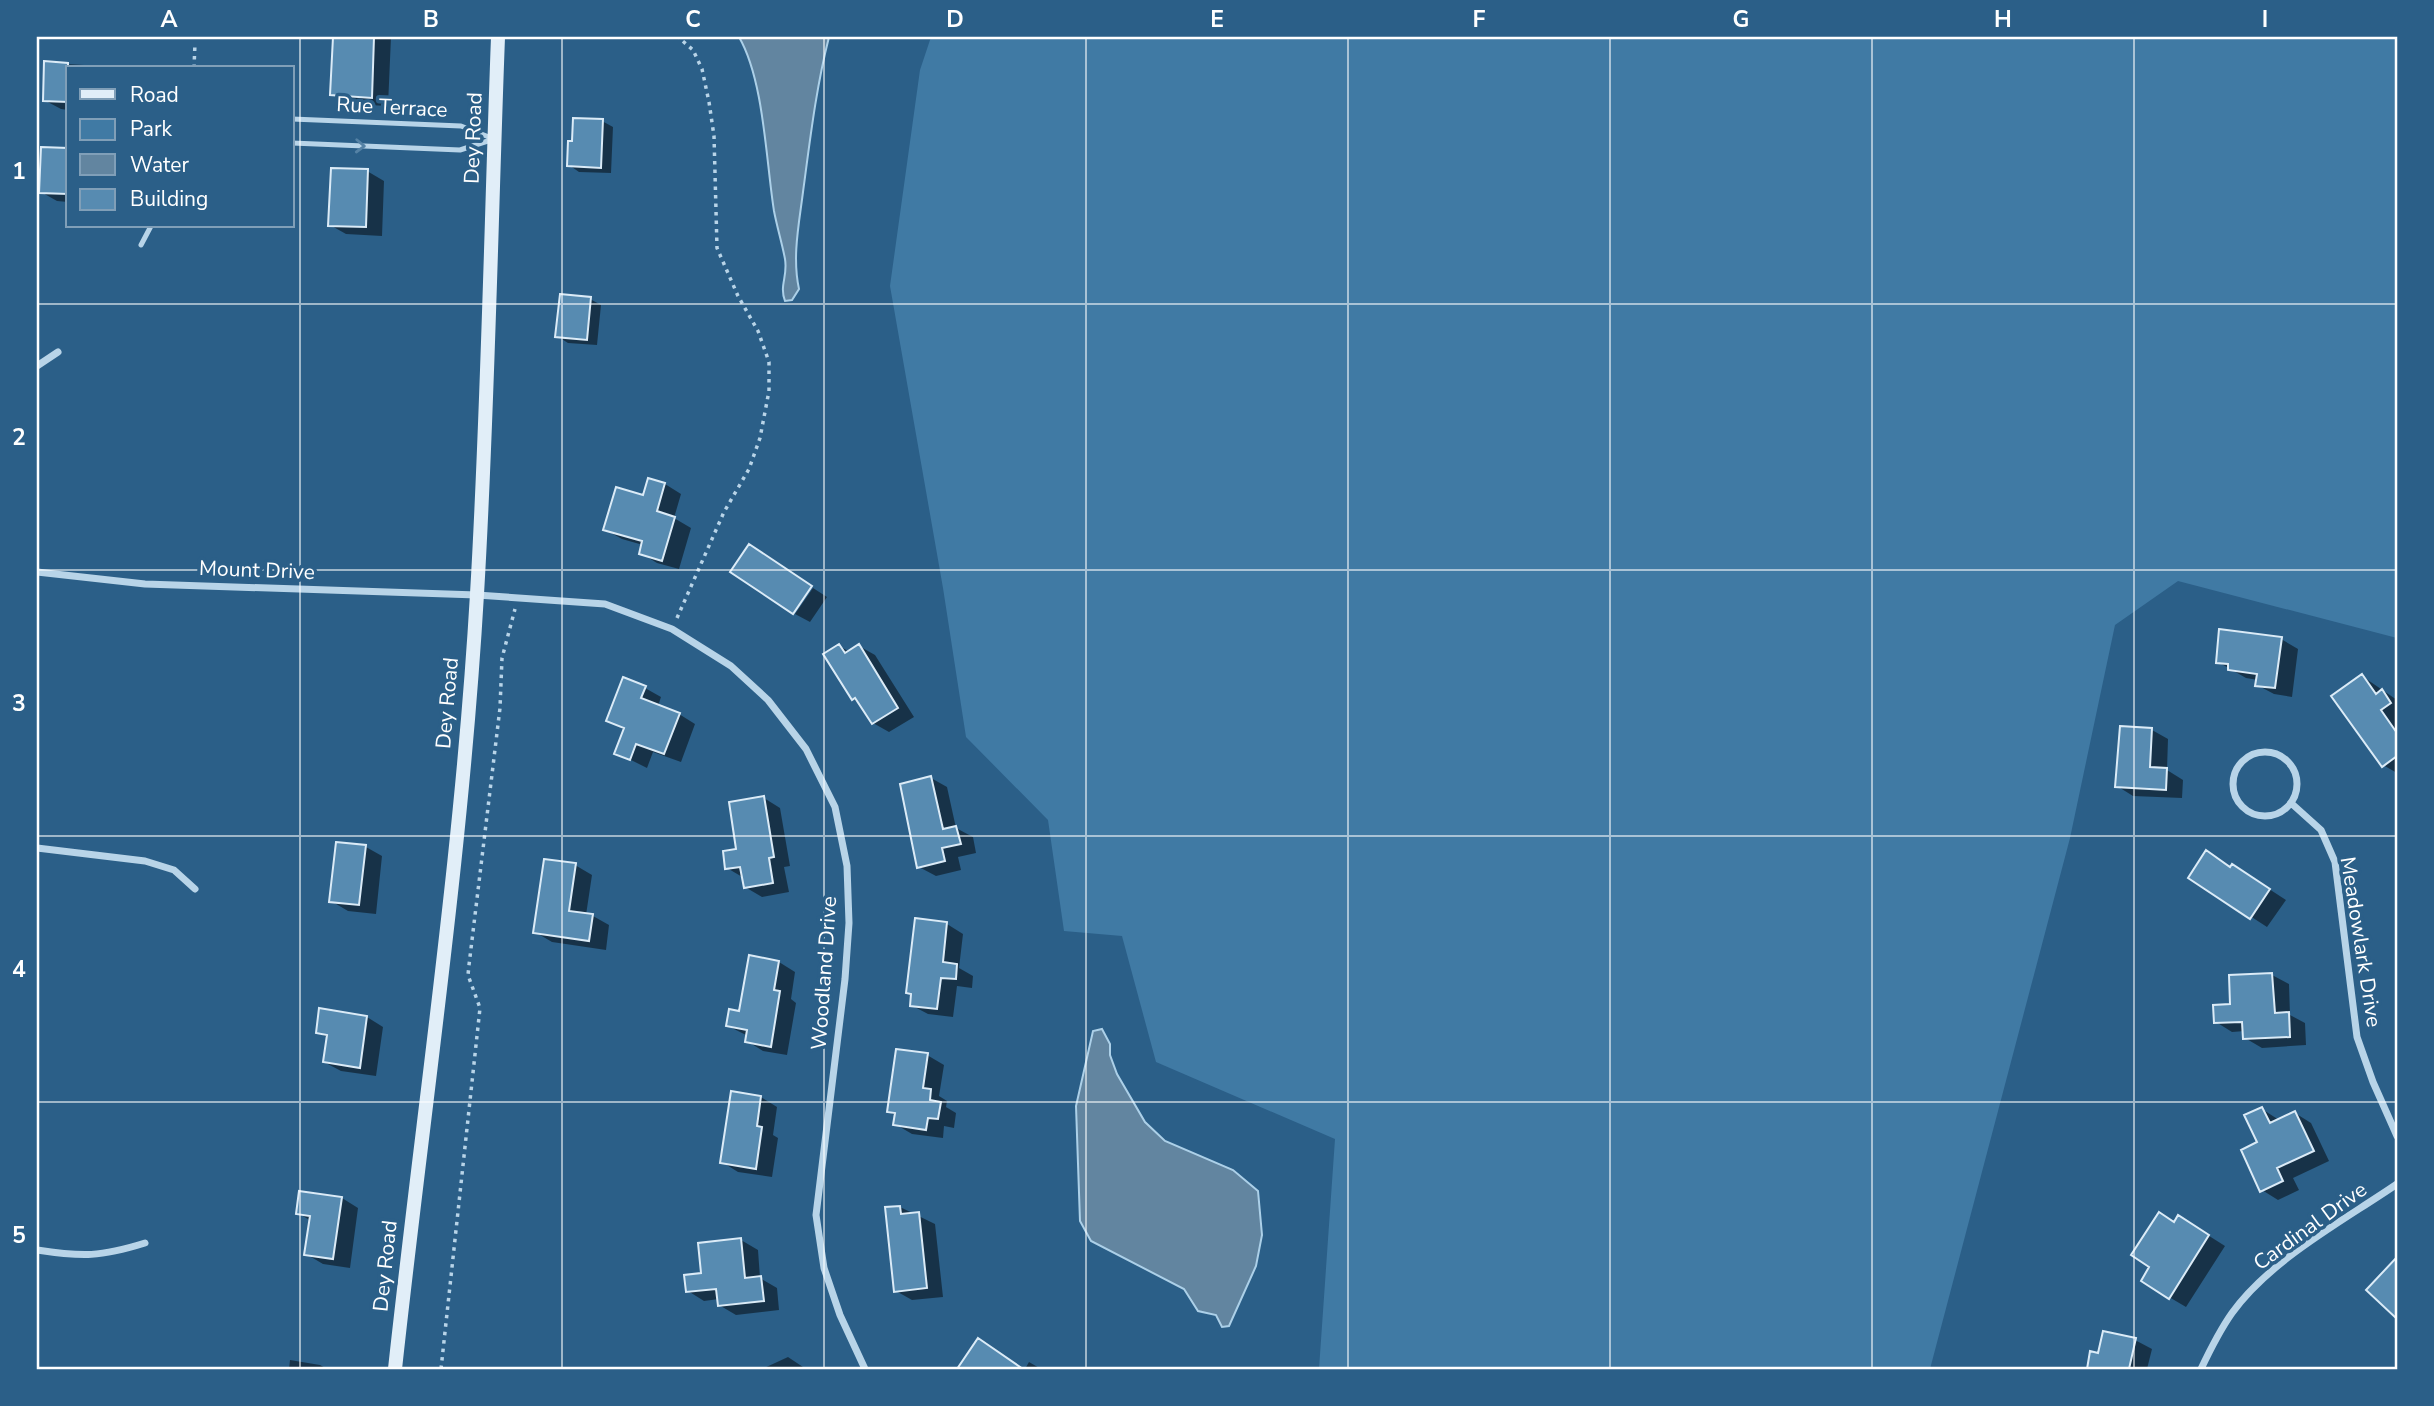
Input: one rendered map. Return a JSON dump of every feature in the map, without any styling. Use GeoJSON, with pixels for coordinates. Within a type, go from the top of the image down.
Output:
{"type":"FeatureCollection","features":[{"type":"Feature","properties":{"kind":"main road","name":"Dey Road"},"geometry":{"type":"LineString","coordinates":[[395,1369],[455,861],[477,595],[498,37]]}},
{"type":"Feature","properties":{"kind":"street"},"geometry":{"type":"LineString","coordinates":[[37,366],[58,352]]}},
{"type":"Feature","properties":{"kind":"street","name":"Mount Drive"},"geometry":{"type":"LineString","coordinates":[[37,572],[145,584],[477,595]]}},
{"type":"Feature","properties":{"kind":"street","name":"Woodland Drive"},"geometry":{"type":"LineString","coordinates":[[477,595],[604,604],[672,629],[731,666],[768,700],[806,749],[835,807],[846,866],[849,923],[845,979],[816,1215],[824,1268],[840,1315],[865,1369]]}},
{"type":"Feature","properties":{"kind":"street"},"geometry":{"type":"LineString","coordinates":[[2268,751],[2279,754],[2292,765],[2297,775],[2297,788],[2291,803],[2281,812],[2269,816],[2251,813],[2242,807],[2233,788],[2238,765],[2253,753],[2268,751]]}},
{"type":"Feature","properties":{"kind":"street","name":"Meadowlark Drive"},"geometry":{"type":"LineString","coordinates":[[2291,803],[2321,831],[2335,862],[2357,1037],[2372,1082],[2397,1136]]}},
{"type":"Feature","properties":{"kind":"street"},"geometry":{"type":"LineString","coordinates":[[37,848],[145,861],[174,870],[195,889]]}},
{"type":"Feature","properties":{"kind":"street","name":"Cardinal Drive"},"geometry":{"type":"LineString","coordinates":[[2201,1369],[2233,1312],[2268,1275],[2308,1244],[2397,1184]]}},
{"type":"Feature","properties":{"kind":"street"},"geometry":{"type":"LineString","coordinates":[[37,1250],[80,1256],[109,1254],[145,1243]]}},
{"type":"Feature","properties":{"kind":"lane","name":"Rue Terrace"},"geometry":{"type":"LineString","coordinates":[[294,118],[461,126],[494,139]]}},
{"type":"Feature","properties":{"kind":"lane","name":"Rue Terrace"},"geometry":{"type":"LineString","coordinates":[[294,144],[460,150],[494,139]]}},
{"type":"Feature","properties":{"kind":"lane"},"geometry":{"type":"LineString","coordinates":[[141,245],[150,228]]}},
{"type":"Feature","properties":{"kind":"path"},"geometry":{"type":"LineString","coordinates":[[672,629],[724,512],[749,469],[760,438],[769,391],[769,362],[758,331],[716,248],[713,136],[709,102],[702,69],[693,50],[678,37]]}},
{"type":"Feature","properties":{"kind":"path"},"geometry":{"type":"LineString","coordinates":[[194,66],[195,43]]}},
{"type":"Feature","properties":{"kind":"path"},"geometry":{"type":"LineString","coordinates":[[442,1369],[480,1008],[468,975],[500,708],[502,658],[518,598]]}},
{"type":"Feature","properties":{"kind":"green space"},"geometry":{"type":"Polygon","coordinates":[[[931,37],[2397,37],[2397,638],[2178,581],[2115,625],[2070,838],[1930,1369],[1319,1369],[1335,1139],[1156,1062],[1122,936],[1064,931],[1048,820],[966,737],[890,286],[920,70],[931,37]]]}},
{"type":"Feature","properties":{"kind":"water"},"geometry":{"type":"Polygon","coordinates":[[[739,37],[829,37],[820,75],[798,228],[796,265],[799,289],[792,300],[785,301],[783,295],[785,259],[774,211],[763,121],[754,75],[739,37]]]}},
{"type":"Feature","properties":{"kind":"water"},"geometry":{"type":"Polygon","coordinates":[[[1102,1029],[1110,1044],[1110,1055],[1117,1074],[1145,1122],[1165,1141],[1233,1170],[1258,1191],[1262,1235],[1256,1266],[1229,1326],[1222,1327],[1216,1315],[1198,1311],[1184,1289],[1091,1241],[1080,1221],[1076,1106],[1093,1031],[1102,1029]]]}},
{"type":"Feature","properties":{"kind":"building"},"geometry":{"type":"Polygon","coordinates":[[[333,37],[374,37],[372,98],[330,95],[333,37]]]}},
{"type":"Feature","properties":{"kind":"building"},"geometry":{"type":"Polygon","coordinates":[[[44,61],[68,63],[66,102],[43,101],[44,61]]]}},
{"type":"Feature","properties":{"kind":"building"},"geometry":{"type":"Polygon","coordinates":[[[573,118],[603,119],[601,168],[567,166],[568,141],[572,141],[573,118]]]}},
{"type":"Feature","properties":{"kind":"building"},"geometry":{"type":"Polygon","coordinates":[[[41,147],[66,148],[66,194],[39,193],[41,147]]]}},
{"type":"Feature","properties":{"kind":"building"},"geometry":{"type":"Polygon","coordinates":[[[331,168],[368,169],[366,227],[328,226],[331,168]]]}},
{"type":"Feature","properties":{"kind":"building"},"geometry":{"type":"Polygon","coordinates":[[[560,294],[591,297],[587,340],[555,337],[560,294]]]}},
{"type":"Feature","properties":{"kind":"building"},"geometry":{"type":"Polygon","coordinates":[[[648,478],[665,483],[657,511],[675,517],[662,561],[639,554],[642,541],[603,530],[616,487],[643,495],[648,478]]]}},
{"type":"Feature","properties":{"kind":"building"},"geometry":{"type":"Polygon","coordinates":[[[749,544],[812,586],[793,614],[730,572],[749,544]]]}},
{"type":"Feature","properties":{"kind":"building"},"geometry":{"type":"Polygon","coordinates":[[[2219,629],[2282,637],[2275,688],[2255,686],[2257,674],[2228,670],[2228,664],[2216,663],[2219,629]]]}},
{"type":"Feature","properties":{"kind":"building"},"geometry":{"type":"Polygon","coordinates":[[[839,644],[845,653],[859,644],[898,708],[872,724],[855,698],[852,700],[823,654],[839,644]]]}},
{"type":"Feature","properties":{"kind":"building"},"geometry":{"type":"Polygon","coordinates":[[[2362,674],[2376,694],[2382,689],[2391,703],[2381,710],[2397,733],[2397,756],[2382,767],[2331,696],[2362,674]]]}},
{"type":"Feature","properties":{"kind":"building"},"geometry":{"type":"Polygon","coordinates":[[[623,677],[646,686],[641,698],[680,713],[664,754],[636,744],[630,760],[614,754],[624,728],[606,721],[623,677]]]}},
{"type":"Feature","properties":{"kind":"building"},"geometry":{"type":"Polygon","coordinates":[[[2120,726],[2152,728],[2150,767],[2167,768],[2166,790],[2115,787],[2120,726]]]}},
{"type":"Feature","properties":{"kind":"building"},"geometry":{"type":"Polygon","coordinates":[[[931,776],[943,829],[956,826],[961,844],[942,848],[945,861],[917,868],[900,784],[931,776]]]}},
{"type":"Feature","properties":{"kind":"building"},"geometry":{"type":"Polygon","coordinates":[[[764,796],[774,857],[769,858],[773,883],[744,888],[740,867],[725,869],[723,851],[736,849],[729,802],[764,796]]]}},
{"type":"Feature","properties":{"kind":"building"},"geometry":{"type":"Polygon","coordinates":[[[336,842],[366,845],[359,905],[329,902],[336,842]]]}},
{"type":"Feature","properties":{"kind":"building"},"geometry":{"type":"Polygon","coordinates":[[[2206,850],[2270,889],[2250,919],[2188,878],[2206,850]]]}},
{"type":"Feature","properties":{"kind":"building"},"geometry":{"type":"Polygon","coordinates":[[[544,859],[576,863],[569,911],[593,914],[589,941],[533,933],[544,859]]]}},
{"type":"Feature","properties":{"kind":"building"},"geometry":{"type":"Polygon","coordinates":[[[915,918],[947,922],[943,962],[957,964],[956,979],[941,978],[937,1009],[910,1006],[911,994],[906,993],[915,918]]]}},
{"type":"Feature","properties":{"kind":"building"},"geometry":{"type":"Polygon","coordinates":[[[749,955],[779,961],[774,990],[780,991],[771,1047],[745,1042],[747,1030],[726,1026],[729,1009],[739,1011],[749,955]]]}},
{"type":"Feature","properties":{"kind":"building"},"geometry":{"type":"Polygon","coordinates":[[[2272,973],[2275,1013],[2289,1012],[2290,1037],[2243,1039],[2242,1022],[2214,1023],[2213,1005],[2230,1004],[2229,975],[2272,973]]]}},
{"type":"Feature","properties":{"kind":"building"},"geometry":{"type":"Polygon","coordinates":[[[319,1008],[367,1016],[360,1068],[323,1062],[327,1035],[316,1033],[319,1008]]]}},
{"type":"Feature","properties":{"kind":"building"},"geometry":{"type":"Polygon","coordinates":[[[896,1049],[928,1053],[923,1088],[931,1089],[930,1100],[941,1102],[938,1119],[928,1118],[926,1130],[893,1125],[895,1113],[887,1112],[896,1049]]]}},
{"type":"Feature","properties":{"kind":"building"},"geometry":{"type":"Polygon","coordinates":[[[731,1091],[761,1096],[757,1126],[762,1127],[756,1169],[720,1163],[731,1091]]]}},
{"type":"Feature","properties":{"kind":"building"},"geometry":{"type":"Polygon","coordinates":[[[2262,1107],[2270,1123],[2295,1111],[2314,1151],[2277,1168],[2283,1181],[2260,1192],[2241,1150],[2257,1142],[2244,1115],[2262,1107]]]}},
{"type":"Feature","properties":{"kind":"building"},"geometry":{"type":"Polygon","coordinates":[[[299,1191],[342,1197],[333,1259],[304,1255],[310,1216],[296,1214],[299,1191]]]}},
{"type":"Feature","properties":{"kind":"building"},"geometry":{"type":"Polygon","coordinates":[[[900,1206],[901,1214],[919,1212],[927,1288],[894,1292],[885,1207],[900,1206]]]}},
{"type":"Feature","properties":{"kind":"building"},"geometry":{"type":"Polygon","coordinates":[[[2159,1212],[2174,1222],[2178,1215],[2209,1235],[2169,1299],[2141,1281],[2149,1267],[2131,1255],[2159,1212]]]}},
{"type":"Feature","properties":{"kind":"building"},"geometry":{"type":"Polygon","coordinates":[[[741,1238],[745,1278],[761,1276],[764,1301],[718,1306],[716,1289],[686,1292],[684,1275],[701,1273],[698,1243],[741,1238]]]}},
{"type":"Feature","properties":{"kind":"building"},"geometry":{"type":"Polygon","coordinates":[[[2397,1257],[2397,1319],[2366,1290],[2397,1257]]]}},
{"type":"Feature","properties":{"kind":"building"},"geometry":{"type":"Polygon","coordinates":[[[2103,1331],[2136,1338],[2129,1369],[2087,1369],[2090,1351],[2098,1353],[2103,1331]]]}},
{"type":"Feature","properties":{"kind":"building"},"geometry":{"type":"Polygon","coordinates":[[[978,1338],[1023,1369],[957,1369],[978,1338]]]}}]}
